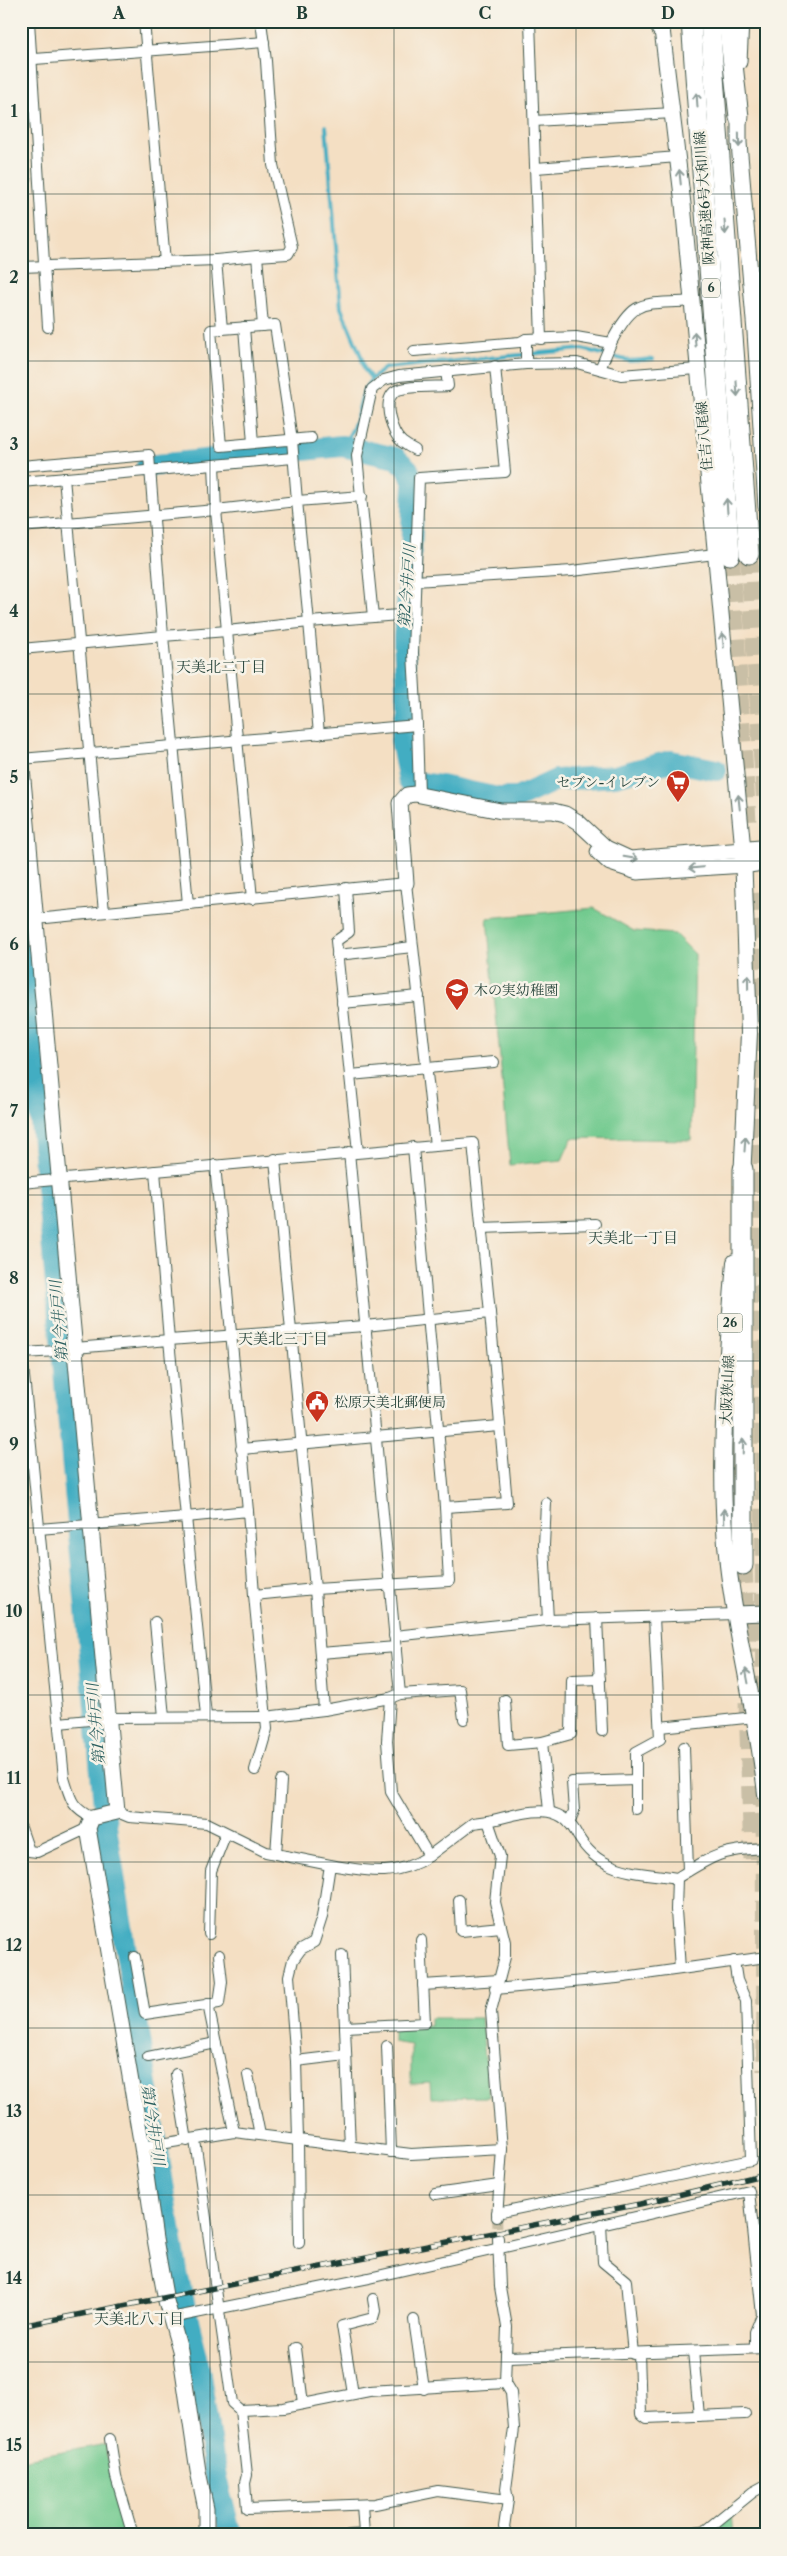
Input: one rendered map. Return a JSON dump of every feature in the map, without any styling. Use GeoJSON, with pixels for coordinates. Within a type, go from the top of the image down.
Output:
{"type":"FeatureCollection","features":[{"type":"Feature","properties":{"kind":"highway","name":"阪神高速6号大和川線"},"geometry":{"type":"LineString","coordinates":[[691,21],[722,555]]}},
{"type":"Feature","properties":{"kind":"highway","name":"阪神高速6号大和川線"},"geometry":{"type":"LineString","coordinates":[[710,21],[749,554]]}},
{"type":"Feature","properties":{"kind":"highway"},"geometry":{"type":"LineString","coordinates":[[728,21],[739,117]]}},
{"type":"Feature","properties":{"kind":"highway"},"geometry":{"type":"LineString","coordinates":[[743,1169],[743,1565]]}},
{"type":"Feature","properties":{"kind":"main road"},"geometry":{"type":"LineString","coordinates":[[744,858],[766,848]]}},
{"type":"Feature","properties":{"kind":"main road"},"geometry":{"type":"LineString","coordinates":[[744,858],[766,862]]}},
{"type":"Feature","properties":{"kind":"main road","name":"大阪狭山線"},"geometry":{"type":"LineString","coordinates":[[744,858],[749,1033],[743,1169],[730,1326],[724,1455],[725,1530],[736,1614],[755,1717],[766,1794]]}},
{"type":"Feature","properties":{"kind":"street"},"geometry":{"type":"LineString","coordinates":[[28,21],[26,59],[45,266],[48,327]]}},
{"type":"Feature","properties":{"kind":"street"},"geometry":{"type":"LineString","coordinates":[[144,21],[165,262]]}},
{"type":"Feature","properties":{"kind":"street"},"geometry":{"type":"LineString","coordinates":[[21,267],[216,260],[288,254],[292,247],[273,165],[261,21]]}},
{"type":"Feature","properties":{"kind":"street"},"geometry":{"type":"LineString","coordinates":[[530,21],[542,339]]}},
{"type":"Feature","properties":{"kind":"street"},"geometry":{"type":"LineString","coordinates":[[741,21],[739,150],[761,341],[766,506]]}},
{"type":"Feature","properties":{"kind":"street","name":"住吉八尾線"},"geometry":{"type":"LineString","coordinates":[[661,23],[678,157],[697,369],[722,555],[744,858]]}},
{"type":"Feature","properties":{"kind":"street"},"geometry":{"type":"LineString","coordinates":[[26,59],[264,42]]}},
{"type":"Feature","properties":{"kind":"street"},"geometry":{"type":"LineString","coordinates":[[534,121],[673,113]]}},
{"type":"Feature","properties":{"kind":"street"},"geometry":{"type":"LineString","coordinates":[[536,168],[678,157]]}},
{"type":"Feature","properties":{"kind":"street"},"geometry":{"type":"LineString","coordinates":[[257,256],[262,326]]}},
{"type":"Feature","properties":{"kind":"street"},"geometry":{"type":"LineString","coordinates":[[216,260],[222,329]]}},
{"type":"Feature","properties":{"kind":"street"},"geometry":{"type":"LineString","coordinates":[[602,365],[629,312],[639,306],[692,301]]}},
{"type":"Feature","properties":{"kind":"street"},"geometry":{"type":"LineString","coordinates":[[311,438],[292,440],[220,446],[211,330],[275,325],[292,440],[318,734]]}},
{"type":"Feature","properties":{"kind":"street"},"geometry":{"type":"LineString","coordinates":[[244,327],[253,443]]}},
{"type":"Feature","properties":{"kind":"street"},"geometry":{"type":"LineString","coordinates":[[414,352],[576,337],[610,347]]}},
{"type":"Feature","properties":{"kind":"street"},"geometry":{"type":"LineString","coordinates":[[526,343],[526,361]]}},
{"type":"Feature","properties":{"kind":"street"},"geometry":{"type":"LineString","coordinates":[[374,617],[357,456],[372,389],[384,380],[392,378],[526,361],[602,365],[621,374],[697,369]]}},
{"type":"Feature","properties":{"kind":"street"},"geometry":{"type":"LineString","coordinates":[[419,791],[413,653],[418,478],[506,472],[495,366]]}},
{"type":"Feature","properties":{"kind":"street"},"geometry":{"type":"LineString","coordinates":[[415,450],[401,442],[394,430],[390,419],[390,397],[395,392],[403,389],[448,386],[446,371]]}},
{"type":"Feature","properties":{"kind":"street"},"geometry":{"type":"LineString","coordinates":[[21,466],[149,455],[188,904]]}},
{"type":"Feature","properties":{"kind":"street"},"geometry":{"type":"LineString","coordinates":[[21,482],[293,458]]}},
{"type":"Feature","properties":{"kind":"street"},"geometry":{"type":"LineString","coordinates":[[214,465],[216,510],[252,899]]}},
{"type":"Feature","properties":{"kind":"street"},"geometry":{"type":"LineString","coordinates":[[64,478],[104,912]]}},
{"type":"Feature","properties":{"kind":"street"},"geometry":{"type":"LineString","coordinates":[[21,527],[362,496]]}},
{"type":"Feature","properties":{"kind":"street"},"geometry":{"type":"LineString","coordinates":[[415,581],[572,571],[722,555]]}},
{"type":"Feature","properties":{"kind":"street"},"geometry":{"type":"LineString","coordinates":[[21,648],[399,615]]}},
{"type":"Feature","properties":{"kind":"street"},"geometry":{"type":"LineString","coordinates":[[117,1812],[92,1525],[32,914],[21,759],[416,725]]}},
{"type":"Feature","properties":{"kind":"street"},"geometry":{"type":"LineString","coordinates":[[435,1146],[406,883],[400,803],[407,795],[419,791],[501,811],[553,811],[566,814],[578,822],[600,854],[622,869],[650,872],[744,858]]}},
{"type":"Feature","properties":{"kind":"street"},"geometry":{"type":"LineString","coordinates":[[32,914],[104,912],[406,883]]}},
{"type":"Feature","properties":{"kind":"street"},"geometry":{"type":"LineString","coordinates":[[346,888],[349,932],[336,941],[350,1075],[365,1326],[400,1694]]}},
{"type":"Feature","properties":{"kind":"street"},"geometry":{"type":"LineString","coordinates":[[337,955],[413,947]]}},
{"type":"Feature","properties":{"kind":"street"},"geometry":{"type":"LineString","coordinates":[[342,1003],[419,996]]}},
{"type":"Feature","properties":{"kind":"street"},"geometry":{"type":"LineString","coordinates":[[350,1075],[494,1062]]}},
{"type":"Feature","properties":{"kind":"street"},"geometry":{"type":"LineString","coordinates":[[21,1183],[354,1152],[473,1143],[507,1503],[445,1507]]}},
{"type":"Feature","properties":{"kind":"street"},"geometry":{"type":"LineString","coordinates":[[254,1594],[449,1581],[439,1432],[413,1147]]}},
{"type":"Feature","properties":{"kind":"street"},"geometry":{"type":"LineString","coordinates":[[275,1159],[315,1589],[324,1710]]}},
{"type":"Feature","properties":{"kind":"street"},"geometry":{"type":"LineString","coordinates":[[215,1165],[248,1511],[266,1729],[255,1770]]}},
{"type":"Feature","properties":{"kind":"street"},"geometry":{"type":"LineString","coordinates":[[155,1171],[169,1340],[206,1716]]}},
{"type":"Feature","properties":{"kind":"street"},"geometry":{"type":"LineString","coordinates":[[481,1228],[595,1224]]}},
{"type":"Feature","properties":{"kind":"street"},"geometry":{"type":"LineString","coordinates":[[206,2535],[206,2509],[198,2471],[175,2317],[155,2239],[146,2146],[91,1821],[77,1810],[69,1796],[64,1778],[22,1351],[75,1350],[169,1340],[365,1326],[490,1313]]}},
{"type":"Feature","properties":{"kind":"street"},"geometry":{"type":"LineString","coordinates":[[241,1449],[499,1426]]}},
{"type":"Feature","properties":{"kind":"street"},"geometry":{"type":"LineString","coordinates":[[546,1503],[544,1545],[548,1620]]}},
{"type":"Feature","properties":{"kind":"street"},"geometry":{"type":"LineString","coordinates":[[40,1529],[248,1511]]}},
{"type":"Feature","properties":{"kind":"street"},"geometry":{"type":"LineString","coordinates":[[394,1636],[548,1620],[766,1613]]}},
{"type":"Feature","properties":{"kind":"street"},"geometry":{"type":"LineString","coordinates":[[636,1809],[636,1752],[660,1738],[654,1617]]}},
{"type":"Feature","properties":{"kind":"street"},"geometry":{"type":"LineString","coordinates":[[597,1618],[602,1731]]}},
{"type":"Feature","properties":{"kind":"street"},"geometry":{"type":"LineString","coordinates":[[156,1622],[164,1717]]}},
{"type":"Feature","properties":{"kind":"street"},"geometry":{"type":"LineString","coordinates":[[320,1653],[396,1647]]}},
{"type":"Feature","properties":{"kind":"street"},"geometry":{"type":"LineString","coordinates":[[505,1700],[508,1745],[542,1742],[571,1734],[572,1680],[600,1679]]}},
{"type":"Feature","properties":{"kind":"street"},"geometry":{"type":"LineString","coordinates":[[59,1723],[109,1718],[206,1716],[265,1718],[324,1710],[390,1698],[400,1694],[460,1690],[464,1719]]}},
{"type":"Feature","properties":{"kind":"street"},"geometry":{"type":"LineString","coordinates":[[390,1698],[387,1741],[391,1792],[429,1856]]}},
{"type":"Feature","properties":{"kind":"street"},"geometry":{"type":"LineString","coordinates":[[660,1727],[755,1717]]}},
{"type":"Feature","properties":{"kind":"street"},"geometry":{"type":"LineString","coordinates":[[542,1742],[549,1811]]}},
{"type":"Feature","properties":{"kind":"street"},"geometry":{"type":"LineString","coordinates":[[684,1746],[688,1871]]}},
{"type":"Feature","properties":{"kind":"street"},"geometry":{"type":"LineString","coordinates":[[569,1823],[574,1811],[572,1782],[636,1780]]}},
{"type":"Feature","properties":{"kind":"street"},"geometry":{"type":"LineString","coordinates":[[276,1854],[281,1781]]}},
{"type":"Feature","properties":{"kind":"street"},"geometry":{"type":"LineString","coordinates":[[21,1828],[29,1851],[38,1852],[91,1821],[117,1812],[129,1817],[207,1823],[266,1852],[330,1865],[387,1872],[414,1866],[473,1822],[549,1811],[562,1815],[569,1823],[580,1843],[606,1864],[677,1878],[715,1855],[728,1851],[766,1848]]}},
{"type":"Feature","properties":{"kind":"street"},"geometry":{"type":"LineString","coordinates":[[488,1821],[500,1856],[495,1902],[505,1950],[497,1984],[492,2027],[498,2073],[502,2149],[497,2215],[751,2160],[746,2001],[737,1980],[734,1961]]}},
{"type":"Feature","properties":{"kind":"street"},"geometry":{"type":"LineString","coordinates":[[209,1934],[211,1871],[226,1832]]}},
{"type":"Feature","properties":{"kind":"street"},"geometry":{"type":"LineString","coordinates":[[299,2242],[296,2061],[289,1976],[293,1960],[300,1949],[314,1942],[322,1917],[330,1865]]}},
{"type":"Feature","properties":{"kind":"street"},"geometry":{"type":"LineString","coordinates":[[677,1878],[676,1910],[680,1969]]}},
{"type":"Feature","properties":{"kind":"street"},"geometry":{"type":"LineString","coordinates":[[459,1900],[461,1931],[501,1927]]}},
{"type":"Feature","properties":{"kind":"street"},"geometry":{"type":"LineString","coordinates":[[345,2028],[425,2023],[421,1940]]}},
{"type":"Feature","properties":{"kind":"street"},"geometry":{"type":"LineString","coordinates":[[135,1957],[145,2014],[219,2003],[222,1982],[219,1955]]}},
{"type":"Feature","properties":{"kind":"street"},"geometry":{"type":"LineString","coordinates":[[342,1955],[350,2147]]}},
{"type":"Feature","properties":{"kind":"street"},"geometry":{"type":"LineString","coordinates":[[424,1985],[497,1984],[617,1978],[766,1958]]}},
{"type":"Feature","properties":{"kind":"street"},"geometry":{"type":"LineString","coordinates":[[208,2004],[234,2132]]}},
{"type":"Feature","properties":{"kind":"street"},"geometry":{"type":"LineString","coordinates":[[148,2056],[216,2043]]}},
{"type":"Feature","properties":{"kind":"street"},"geometry":{"type":"LineString","coordinates":[[387,2046],[391,2152]]}},
{"type":"Feature","properties":{"kind":"street"},"geometry":{"type":"LineString","coordinates":[[296,2061],[346,2055]]}},
{"type":"Feature","properties":{"kind":"street"},"geometry":{"type":"LineString","coordinates":[[176,2074],[191,2141],[220,2310],[232,2403],[240,2410],[247,2475],[245,2483],[247,2509],[362,2505],[438,2491],[508,2500]]}},
{"type":"Feature","properties":{"kind":"street"},"geometry":{"type":"LineString","coordinates":[[248,2076],[260,2136]]}},
{"type":"Feature","properties":{"kind":"street"},"geometry":{"type":"LineString","coordinates":[[146,2146],[191,2141],[234,2132],[411,2154],[502,2149]]}},
{"type":"Feature","properties":{"kind":"street"},"geometry":{"type":"LineString","coordinates":[[435,2194],[499,2185]]}},
{"type":"Feature","properties":{"kind":"street"},"geometry":{"type":"LineString","coordinates":[[175,2317],[220,2310],[369,2278],[498,2242],[601,2224],[749,2190],[762,2315],[755,2332],[755,2348]]}},
{"type":"Feature","properties":{"kind":"street"},"geometry":{"type":"LineString","coordinates":[[601,2224],[603,2262],[626,2281],[636,2354],[641,2414],[646,2418],[746,2414]]}},
{"type":"Feature","properties":{"kind":"street"},"geometry":{"type":"LineString","coordinates":[[498,2242],[508,2357],[505,2383],[511,2393],[514,2428],[506,2489],[508,2500],[504,2527],[507,2535]]}},
{"type":"Feature","properties":{"kind":"street"},"geometry":{"type":"LineString","coordinates":[[353,2394],[342,2326],[373,2318],[375,2311],[373,2299]]}},
{"type":"Feature","properties":{"kind":"street"},"geometry":{"type":"LineString","coordinates":[[414,2320],[424,2388]]}},
{"type":"Feature","properties":{"kind":"street"},"geometry":{"type":"LineString","coordinates":[[296,2348],[304,2404]]}},
{"type":"Feature","properties":{"kind":"street"},"geometry":{"type":"LineString","coordinates":[[508,2357],[766,2348]]}},
{"type":"Feature","properties":{"kind":"street"},"geometry":{"type":"LineString","coordinates":[[694,2351],[699,2416]]}},
{"type":"Feature","properties":{"kind":"street"},"geometry":{"type":"LineString","coordinates":[[240,2410],[283,2408],[369,2391],[505,2383]]}},
{"type":"Feature","properties":{"kind":"street"},"geometry":{"type":"LineString","coordinates":[[110,2439],[116,2476],[133,2535]]}},
{"type":"Feature","properties":{"kind":"street"},"geometry":{"type":"LineString","coordinates":[[679,2535],[706,2530],[753,2492],[766,2485]]}},
{"type":"Feature","properties":{"kind":"street"},"geometry":{"type":"LineString","coordinates":[[349,2535],[364,2534],[362,2505]]}},
{"type":"Feature","properties":{"kind":"green space"},"geometry":{"type":"Polygon","coordinates":[[[594,908],[634,931],[675,934],[695,954],[691,1140],[572,1138],[562,1160],[510,1165],[487,918],[594,908]]]}},
{"type":"Feature","properties":{"kind":"green space"},"geometry":{"type":"Polygon","coordinates":[[[430,2018],[481,2018],[489,2097],[431,2098],[430,2083],[411,2084],[411,2045],[393,2042],[393,2026],[430,2025],[430,2018]]]}},
{"type":"Feature","properties":{"kind":"green space"},"geometry":{"type":"Polygon","coordinates":[[[106,2444],[111,2476],[128,2535],[21,2535],[21,2460],[106,2444]]]}},
{"type":"Feature","properties":{"kind":"green space"},"geometry":{"type":"Polygon","coordinates":[[[731,2513],[733,2535],[702,2535],[731,2513]]]}},
{"type":"Feature","properties":{"kind":"waterway"},"geometry":{"type":"LineString","coordinates":[[326,126],[341,308],[361,356],[364,369],[371,378]]}},
{"type":"Feature","properties":{"kind":"waterway"},"geometry":{"type":"LineString","coordinates":[[342,446],[353,428],[365,388],[385,368],[582,349],[630,361],[653,359]]}},
{"type":"Feature","properties":{"kind":"waterway","name":"第2今井戸川"},"geometry":{"type":"LineString","coordinates":[[147,466],[342,446],[396,458],[408,469],[414,484],[410,575],[404,637],[407,707],[401,740],[409,781],[498,798],[517,798],[556,780],[615,776],[671,761],[716,770]]}},
{"type":"Feature","properties":{"kind":"waterway","name":"第1今井戸川"},"geometry":{"type":"LineString","coordinates":[[21,905],[106,1826],[178,2278],[197,2357],[216,2478],[231,2535]]}},
{"type":"Feature","properties":{"kind":"tunnel"},"geometry":{"type":"LineString","coordinates":[[749,554],[766,805]]}},
{"type":"Feature","properties":{"kind":"tunnel"},"geometry":{"type":"LineString","coordinates":[[730,555],[747,821]]}},
{"type":"Feature","properties":{"kind":"tunnel"},"geometry":{"type":"LineString","coordinates":[[752,893],[760,1077],[763,1213],[766,2071]]}},
{"type":"Feature","properties":{"kind":"tunnel"},"geometry":{"type":"LineString","coordinates":[[743,1565],[747,1652]]}},
{"type":"Feature","properties":{"kind":"tunnel"},"geometry":{"type":"LineString","coordinates":[[748,1702],[753,1859]]}},
{"type":"Feature","properties":{"kind":"tunnel"},"geometry":{"type":"LineString","coordinates":[[497,2217],[498,2238]]}},
{"type":"Feature","properties":{"kind":"railway"},"geometry":{"type":"LineString","coordinates":[[21,2326],[640,2204],[766,2174]]}},
{"type":"Feature","properties":{"kind":"place","name":"セブン-イレブン"},"geometry":{"type":"Point","coordinates":[678,803]}},
{"type":"Feature","properties":{"kind":"place","name":"木の実幼稚園"},"geometry":{"type":"Point","coordinates":[457,1011]}},
{"type":"Feature","properties":{"kind":"place","name":"松原天美北郵便局"},"geometry":{"type":"Point","coordinates":[317,1423]}},
{"type":"Feature","properties":{"kind":"district","name":"天美北二丁目"},"geometry":{"type":"Point","coordinates":[221,667]}},
{"type":"Feature","properties":{"kind":"district","name":"天美北一丁目"},"geometry":{"type":"Point","coordinates":[633,1238]}},
{"type":"Feature","properties":{"kind":"district","name":"天美北三丁目"},"geometry":{"type":"Point","coordinates":[283,1339]}},
{"type":"Feature","properties":{"kind":"district","name":"天美北八丁目"},"geometry":{"type":"Point","coordinates":[139,2319]}}]}
